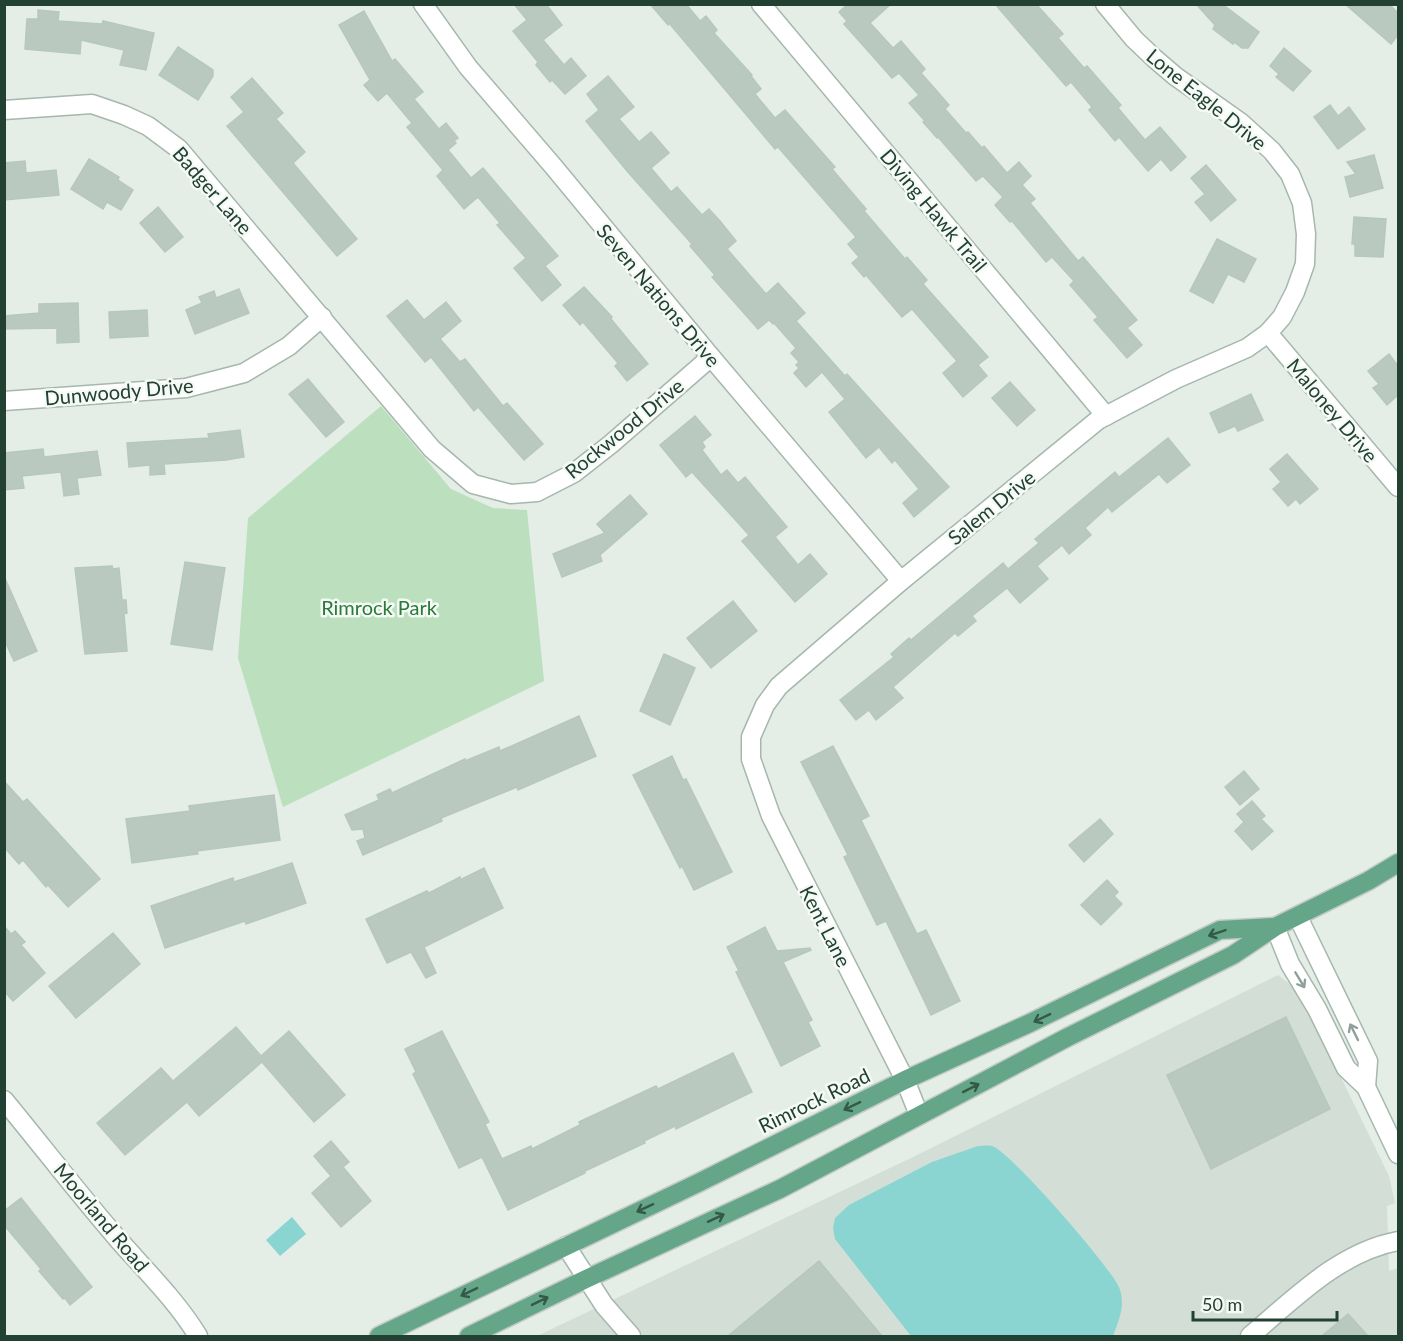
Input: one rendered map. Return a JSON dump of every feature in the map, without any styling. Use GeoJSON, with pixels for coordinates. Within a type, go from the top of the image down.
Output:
{"type":"FeatureCollection","features":[{"type":"Feature","properties":{"kind":"main road","name":"Rimrock Road"},"geometry":{"type":"LineString","coordinates":[[469,1336],[780,1189],[919,1115],[1233,955],[1275,927],[1368,881],[1398,863]]}},
{"type":"Feature","properties":{"kind":"main road","name":"Rimrock Road"},"geometry":{"type":"LineString","coordinates":[[379,1336],[905,1080],[1030,1023],[1220,930],[1275,927]]}},
{"type":"Feature","properties":{"kind":"street","name":"Seven Nations Drive"},"geometry":{"type":"LineString","coordinates":[[423,4],[468,67],[901,581]]}},
{"type":"Feature","properties":{"kind":"street","name":"Diving Hawk Trail"},"geometry":{"type":"LineString","coordinates":[[760,4],[1106,416]]}},
{"type":"Feature","properties":{"kind":"street","name":"Lone Eagle Drive"},"geometry":{"type":"LineString","coordinates":[[1104,4],[1154,58],[1175,76],[1240,122],[1272,151],[1290,174],[1302,203],[1306,234],[1305,264],[1295,292],[1282,317],[1268,333]]}},
{"type":"Feature","properties":{"kind":"street","name":"Badger Lane"},"geometry":{"type":"LineString","coordinates":[[4,110],[92,104],[148,126],[179,148],[322,317]]}},
{"type":"Feature","properties":{"kind":"street","name":"Rockwood Drive"},"geometry":{"type":"LineString","coordinates":[[322,317],[432,448],[473,484],[511,494],[537,492],[574,473],[711,357]]}},
{"type":"Feature","properties":{"kind":"street","name":"Dunwoody Drive"},"geometry":{"type":"LineString","coordinates":[[4,401],[186,388],[244,373],[289,346],[322,317]]}},
{"type":"Feature","properties":{"kind":"street","name":"Salem Drive"},"geometry":{"type":"LineString","coordinates":[[753,732],[765,705],[779,686],[901,581],[1098,420],[1176,379],[1247,348],[1268,333]]}},
{"type":"Feature","properties":{"kind":"street","name":"Maloney Drive"},"geometry":{"type":"LineString","coordinates":[[1268,333],[1398,487]]}},
{"type":"Feature","properties":{"kind":"street","name":"Kent Lane"},"geometry":{"type":"LineString","coordinates":[[753,732],[751,759],[771,816],[905,1080],[919,1115]]}},
{"type":"Feature","properties":{"kind":"street"},"geometry":{"type":"LineString","coordinates":[[1298,917],[1368,1061],[1366,1088]]}},
{"type":"Feature","properties":{"kind":"street"},"geometry":{"type":"LineString","coordinates":[[1275,927],[1290,964],[1317,1009],[1346,1068],[1366,1088],[1398,1154]]}},
{"type":"Feature","properties":{"kind":"street","name":"Moorland Road"},"geometry":{"type":"LineString","coordinates":[[4,1100],[118,1239],[155,1279],[198,1336]]}},
{"type":"Feature","properties":{"kind":"street"},"geometry":{"type":"LineString","coordinates":[[1250,1336],[1334,1267],[1363,1252],[1398,1241]]}},
{"type":"Feature","properties":{"kind":"street"},"geometry":{"type":"LineString","coordinates":[[566,1246],[586,1279],[631,1336]]}},
{"type":"Feature","properties":{"kind":"shaded area"},"geometry":{"type":"Polygon","coordinates":[[[1278,975],[1291,985],[1315,1024],[1389,1176],[1395,1203],[1387,1206],[1389,1271],[1398,1268],[1398,1336],[537,1336],[913,1157],[1278,975]]]}},
{"type":"Feature","properties":{"kind":"green space","name":"Rimrock Park"},"geometry":{"type":"Polygon","coordinates":[[[381,406],[451,489],[493,508],[527,510],[544,681],[283,807],[238,658],[248,518],[381,406]]]}},
{"type":"Feature","properties":{"kind":"water"},"geometry":{"type":"Polygon","coordinates":[[[978,1146],[992,1146],[1019,1168],[1059,1211],[1112,1275],[1119,1287],[1122,1300],[1121,1312],[1113,1336],[911,1336],[835,1239],[833,1228],[835,1218],[849,1205],[932,1162],[978,1146]]]}},
{"type":"Feature","properties":{"kind":"water"},"geometry":{"type":"Polygon","coordinates":[[[292,1217],[306,1234],[280,1256],[266,1240],[292,1217]]]}},
{"type":"Feature","properties":{"kind":"building"},"geometry":{"type":"Polygon","coordinates":[[[514,4],[546,4],[562,25],[543,40],[564,65],[571,58],[586,76],[565,94],[552,80],[550,82],[536,65],[538,62],[513,31],[527,20],[514,4]]]}},
{"type":"Feature","properties":{"kind":"building"},"geometry":{"type":"Polygon","coordinates":[[[650,4],[686,4],[700,21],[706,16],[717,30],[714,33],[752,75],[761,89],[755,94],[775,118],[785,110],[835,167],[832,169],[866,209],[864,211],[905,259],[907,257],[927,280],[923,284],[988,357],[978,365],[987,376],[963,397],[943,373],[957,361],[912,309],[902,317],[866,275],[864,277],[852,263],[859,257],[848,244],[856,237],[778,147],[775,149],[669,23],[668,25],[650,4]]]}},
{"type":"Feature","properties":{"kind":"building"},"geometry":{"type":"Polygon","coordinates":[[[848,4],[891,4],[870,23],[893,48],[901,41],[925,69],[921,73],[949,105],[945,109],[966,133],[968,132],[982,148],[984,146],[1007,173],[1019,162],[1031,176],[1022,185],[1035,199],[1030,203],[1078,261],[1083,257],[1137,320],[1127,328],[1142,345],[1127,358],[1094,320],[1098,317],[1070,285],[1074,281],[1052,257],[1046,262],[1012,221],[1010,222],[995,205],[1003,197],[983,176],[976,181],[923,122],[925,121],[909,103],[919,95],[899,73],[892,78],[844,24],[847,21],[839,12],[848,4]]]}},
{"type":"Feature","properties":{"kind":"building"},"geometry":{"type":"Polygon","coordinates":[[[995,4],[1036,4],[1063,34],[1058,38],[1084,68],[1087,66],[1121,105],[1118,108],[1145,140],[1160,127],[1186,157],[1171,171],[1161,159],[1148,171],[1119,137],[1115,141],[1089,110],[1092,107],[1071,82],[1066,86],[995,4]]]}},
{"type":"Feature","properties":{"kind":"building"},"geometry":{"type":"Polygon","coordinates":[[[1196,4],[1222,4],[1259,32],[1248,48],[1242,48],[1234,42],[1233,44],[1213,29],[1215,25],[1196,4]]]}},
{"type":"Feature","properties":{"kind":"building"},"geometry":{"type":"Polygon","coordinates":[[[1345,4],[1389,4],[1398,13],[1398,35],[1391,44],[1345,4]]]}},
{"type":"Feature","properties":{"kind":"building"},"geometry":{"type":"Polygon","coordinates":[[[38,10],[59,12],[58,21],[102,24],[103,21],[154,33],[146,70],[120,65],[124,50],[81,40],[80,54],[25,49],[27,19],[38,19],[38,10]]]}},
{"type":"Feature","properties":{"kind":"building"},"geometry":{"type":"Polygon","coordinates":[[[364,11],[392,61],[395,59],[423,92],[414,99],[439,129],[446,123],[458,138],[448,150],[471,178],[483,168],[558,256],[545,266],[561,285],[542,301],[514,268],[526,258],[497,225],[500,223],[478,197],[464,209],[437,176],[443,170],[407,127],[412,123],[387,93],[378,101],[364,85],[370,80],[339,25],[364,11]]]}},
{"type":"Feature","properties":{"kind":"building"},"geometry":{"type":"Polygon","coordinates":[[[178,47],[213,70],[213,76],[198,100],[159,75],[178,47]]]}},
{"type":"Feature","properties":{"kind":"building"},"geometry":{"type":"Polygon","coordinates":[[[1284,48],[1311,71],[1293,91],[1276,77],[1279,74],[1270,66],[1284,48]]]}},
{"type":"Feature","properties":{"kind":"building"},"geometry":{"type":"Polygon","coordinates":[[[608,76],[634,107],[619,119],[639,142],[651,132],[669,153],[651,168],[671,192],[677,187],[702,215],[709,209],[736,241],[727,249],[766,294],[778,283],[805,313],[796,321],[949,487],[914,517],[903,503],[919,489],[895,460],[892,463],[879,447],[866,458],[829,412],[845,399],[822,372],[806,387],[794,373],[799,368],[796,365],[799,362],[791,353],[796,348],[769,320],[758,329],[712,277],[715,275],[690,246],[692,244],[586,121],[599,110],[587,94],[608,76]]]}},
{"type":"Feature","properties":{"kind":"building"},"geometry":{"type":"Polygon","coordinates":[[[252,78],[283,113],[276,119],[305,152],[293,163],[357,239],[337,256],[227,126],[244,112],[231,97],[252,78]]]}},
{"type":"Feature","properties":{"kind":"building"},"geometry":{"type":"Polygon","coordinates":[[[1330,105],[1338,116],[1349,107],[1365,129],[1338,149],[1314,117],[1330,105]]]}},
{"type":"Feature","properties":{"kind":"building"},"geometry":{"type":"Polygon","coordinates":[[[1374,155],[1383,188],[1350,197],[1345,177],[1356,174],[1347,162],[1374,155]]]}},
{"type":"Feature","properties":{"kind":"building"},"geometry":{"type":"Polygon","coordinates":[[[89,159],[119,177],[118,180],[133,190],[121,210],[107,202],[103,209],[71,189],[89,159]]]}},
{"type":"Feature","properties":{"kind":"building"},"geometry":{"type":"Polygon","coordinates":[[[25,161],[26,173],[56,170],[59,195],[4,200],[4,163],[25,161]]]}},
{"type":"Feature","properties":{"kind":"building"},"geometry":{"type":"Polygon","coordinates":[[[1206,165],[1236,200],[1211,221],[1195,202],[1205,194],[1191,178],[1206,165]]]}},
{"type":"Feature","properties":{"kind":"building"},"geometry":{"type":"Polygon","coordinates":[[[158,207],[183,237],[165,252],[140,223],[158,207]]]}},
{"type":"Feature","properties":{"kind":"building"},"geometry":{"type":"Polygon","coordinates":[[[1354,217],[1386,219],[1383,257],[1355,256],[1355,244],[1352,244],[1354,217]]]}},
{"type":"Feature","properties":{"kind":"building"},"geometry":{"type":"Polygon","coordinates":[[[1217,239],[1256,259],[1244,282],[1228,274],[1213,303],[1190,291],[1217,239]]]}},
{"type":"Feature","properties":{"kind":"building"},"geometry":{"type":"Polygon","coordinates":[[[584,287],[612,317],[611,319],[648,364],[627,381],[615,366],[618,363],[583,322],[580,325],[563,305],[584,287]]]}},
{"type":"Feature","properties":{"kind":"building"},"geometry":{"type":"Polygon","coordinates":[[[239,289],[249,313],[195,334],[186,310],[202,303],[199,297],[214,291],[216,298],[239,289]]]}},
{"type":"Feature","properties":{"kind":"building"},"geometry":{"type":"Polygon","coordinates":[[[407,300],[424,320],[446,302],[461,321],[440,339],[460,362],[465,359],[503,406],[507,403],[543,444],[524,460],[478,407],[474,411],[431,357],[425,362],[387,316],[407,300]]]}},
{"type":"Feature","properties":{"kind":"building"},"geometry":{"type":"Polygon","coordinates":[[[78,303],[79,342],[57,343],[57,328],[4,329],[4,316],[39,313],[39,304],[78,303]]]}},
{"type":"Feature","properties":{"kind":"building"},"geometry":{"type":"Polygon","coordinates":[[[147,310],[148,336],[110,338],[109,312],[147,310]]]}},
{"type":"Feature","properties":{"kind":"building"},"geometry":{"type":"Polygon","coordinates":[[[1389,354],[1398,366],[1398,395],[1387,405],[1373,388],[1379,384],[1368,371],[1389,354]]]}},
{"type":"Feature","properties":{"kind":"building"},"geometry":{"type":"Polygon","coordinates":[[[308,379],[344,422],[326,437],[289,394],[308,379]]]}},
{"type":"Feature","properties":{"kind":"building"},"geometry":{"type":"Polygon","coordinates":[[[1010,382],[1035,410],[1017,426],[992,398],[1010,382]]]}},
{"type":"Feature","properties":{"kind":"building"},"geometry":{"type":"Polygon","coordinates":[[[1251,394],[1263,420],[1238,431],[1235,426],[1219,433],[1210,413],[1251,394]]]}},
{"type":"Feature","properties":{"kind":"building"},"geometry":{"type":"Polygon","coordinates":[[[695,416],[711,435],[702,442],[705,447],[702,450],[721,475],[727,470],[738,483],[745,477],[787,527],[775,537],[798,565],[810,554],[827,574],[795,602],[742,541],[749,535],[692,472],[686,477],[660,445],[695,416]]]}},
{"type":"Feature","properties":{"kind":"building"},"geometry":{"type":"Polygon","coordinates":[[[240,430],[244,457],[164,464],[165,474],[150,475],[150,465],[129,467],[127,443],[209,438],[208,434],[240,430]]]}},
{"type":"Feature","properties":{"kind":"building"},"geometry":{"type":"Polygon","coordinates":[[[1168,438],[1190,465],[1167,483],[1159,474],[1112,512],[1108,507],[1085,528],[1091,535],[1069,554],[1062,545],[1037,566],[1048,579],[1020,603],[1007,588],[972,616],[976,621],[958,636],[955,633],[893,687],[903,698],[876,720],[869,710],[856,720],[840,700],[894,657],[891,654],[909,638],[911,640],[1003,563],[1008,569],[1039,543],[1035,539],[1115,472],[1119,477],[1168,438]]]}},
{"type":"Feature","properties":{"kind":"building"},"geometry":{"type":"Polygon","coordinates":[[[43,449],[44,457],[97,451],[101,475],[77,478],[79,494],[64,496],[61,472],[22,476],[24,488],[4,490],[4,453],[43,449]]]}},
{"type":"Feature","properties":{"kind":"building"},"geometry":{"type":"Polygon","coordinates":[[[1287,454],[1318,489],[1300,504],[1296,499],[1288,506],[1273,489],[1281,482],[1270,469],[1287,454]]]}},
{"type":"Feature","properties":{"kind":"building"},"geometry":{"type":"Polygon","coordinates":[[[630,495],[647,514],[600,555],[602,561],[562,577],[553,554],[605,533],[597,524],[630,495]]]}},
{"type":"Feature","properties":{"kind":"building"},"geometry":{"type":"Polygon","coordinates":[[[185,562],[225,568],[212,650],[171,644],[185,562]]]}},
{"type":"Feature","properties":{"kind":"building"},"geometry":{"type":"Polygon","coordinates":[[[112,566],[113,569],[119,568],[122,600],[126,600],[127,613],[124,614],[127,651],[85,654],[75,568],[112,566]]]}},
{"type":"Feature","properties":{"kind":"building"},"geometry":{"type":"Polygon","coordinates":[[[4,576],[37,651],[14,661],[4,639],[4,576]]]}},
{"type":"Feature","properties":{"kind":"building"},"geometry":{"type":"Polygon","coordinates":[[[733,601],[757,631],[711,668],[687,638],[733,601]]]}},
{"type":"Feature","properties":{"kind":"building"},"geometry":{"type":"Polygon","coordinates":[[[664,654],[695,668],[670,725],[640,711],[664,654]]]}},
{"type":"Feature","properties":{"kind":"building"},"geometry":{"type":"Polygon","coordinates":[[[579,716],[596,756],[518,790],[517,787],[441,818],[442,821],[363,855],[357,841],[365,838],[363,829],[352,830],[345,815],[379,800],[377,795],[390,789],[392,793],[465,759],[465,761],[499,747],[500,751],[579,716]]]}},
{"type":"Feature","properties":{"kind":"building"},"geometry":{"type":"Polygon","coordinates":[[[833,746],[869,816],[861,820],[917,934],[926,930],[960,1001],[931,1015],[886,921],[877,925],[844,857],[848,855],[801,762],[833,746]]]}},
{"type":"Feature","properties":{"kind":"building"},"geometry":{"type":"Polygon","coordinates":[[[672,756],[683,780],[686,779],[732,872],[694,890],[682,866],[680,868],[633,775],[672,756]]]}},
{"type":"Feature","properties":{"kind":"building"},"geometry":{"type":"Polygon","coordinates":[[[1244,771],[1259,789],[1240,805],[1225,787],[1244,771]]]}},
{"type":"Feature","properties":{"kind":"building"},"geometry":{"type":"Polygon","coordinates":[[[4,781],[23,802],[27,799],[100,879],[68,907],[48,885],[46,887],[23,860],[19,864],[4,847],[4,781]]]}},
{"type":"Feature","properties":{"kind":"building"},"geometry":{"type":"Polygon","coordinates":[[[274,795],[280,840],[197,851],[198,854],[132,863],[126,819],[190,811],[189,806],[274,795]]]}},
{"type":"Feature","properties":{"kind":"building"},"geometry":{"type":"Polygon","coordinates":[[[1252,801],[1265,816],[1261,819],[1273,831],[1252,850],[1235,831],[1244,822],[1237,814],[1252,801]]]}},
{"type":"Feature","properties":{"kind":"building"},"geometry":{"type":"Polygon","coordinates":[[[1100,819],[1113,834],[1084,862],[1069,845],[1100,819]]]}},
{"type":"Feature","properties":{"kind":"building"},"geometry":{"type":"Polygon","coordinates":[[[292,863],[306,903],[165,948],[151,906],[233,878],[234,882],[292,863]]]}},
{"type":"Feature","properties":{"kind":"building"},"geometry":{"type":"Polygon","coordinates":[[[484,868],[503,908],[424,947],[436,973],[426,978],[411,952],[387,963],[366,919],[484,868]]]}},
{"type":"Feature","properties":{"kind":"building"},"geometry":{"type":"Polygon","coordinates":[[[1107,880],[1118,892],[1114,896],[1122,904],[1101,925],[1081,905],[1107,880]]]}},
{"type":"Feature","properties":{"kind":"building"},"geometry":{"type":"Polygon","coordinates":[[[4,926],[11,934],[15,931],[25,942],[21,945],[45,973],[13,1001],[4,991],[4,926]]]}},
{"type":"Feature","properties":{"kind":"building"},"geometry":{"type":"Polygon","coordinates":[[[765,927],[777,951],[810,948],[811,950],[783,962],[812,1020],[808,1022],[820,1046],[781,1066],[736,972],[739,971],[727,947],[765,927]]]}},
{"type":"Feature","properties":{"kind":"building"},"geometry":{"type":"Polygon","coordinates":[[[113,933],[140,964],[76,1018],[49,986],[113,933]]]}},
{"type":"Feature","properties":{"kind":"building"},"geometry":{"type":"Polygon","coordinates":[[[1286,1017],[1330,1109],[1211,1169],[1167,1075],[1286,1017]]]}},
{"type":"Feature","properties":{"kind":"building"},"geometry":{"type":"Polygon","coordinates":[[[236,1027],[261,1056],[289,1031],[345,1095],[314,1122],[262,1062],[199,1116],[187,1102],[125,1155],[97,1123],[161,1068],[173,1081],[236,1027]]]}},
{"type":"Feature","properties":{"kind":"building"},"geometry":{"type":"Polygon","coordinates":[[[442,1031],[489,1122],[485,1124],[502,1159],[531,1146],[532,1149],[580,1125],[579,1122],[656,1086],[658,1089],[733,1053],[752,1092],[676,1129],[675,1126],[508,1210],[482,1157],[459,1168],[413,1074],[416,1072],[405,1049],[442,1031]]]}},
{"type":"Feature","properties":{"kind":"building"},"geometry":{"type":"Polygon","coordinates":[[[331,1141],[349,1162],[343,1167],[371,1201],[341,1227],[312,1193],[331,1176],[314,1156],[331,1141]]]}},
{"type":"Feature","properties":{"kind":"building"},"geometry":{"type":"Polygon","coordinates":[[[21,1198],[92,1287],[70,1305],[39,1271],[41,1269],[4,1225],[4,1211],[21,1198]]]}},
{"type":"Feature","properties":{"kind":"building"},"geometry":{"type":"Polygon","coordinates":[[[819,1261],[882,1336],[728,1336],[819,1261]]]}},
{"type":"Feature","properties":{"kind":"building"},"geometry":{"type":"Polygon","coordinates":[[[1348,1314],[1368,1336],[1322,1336],[1348,1314]]]}}]}
